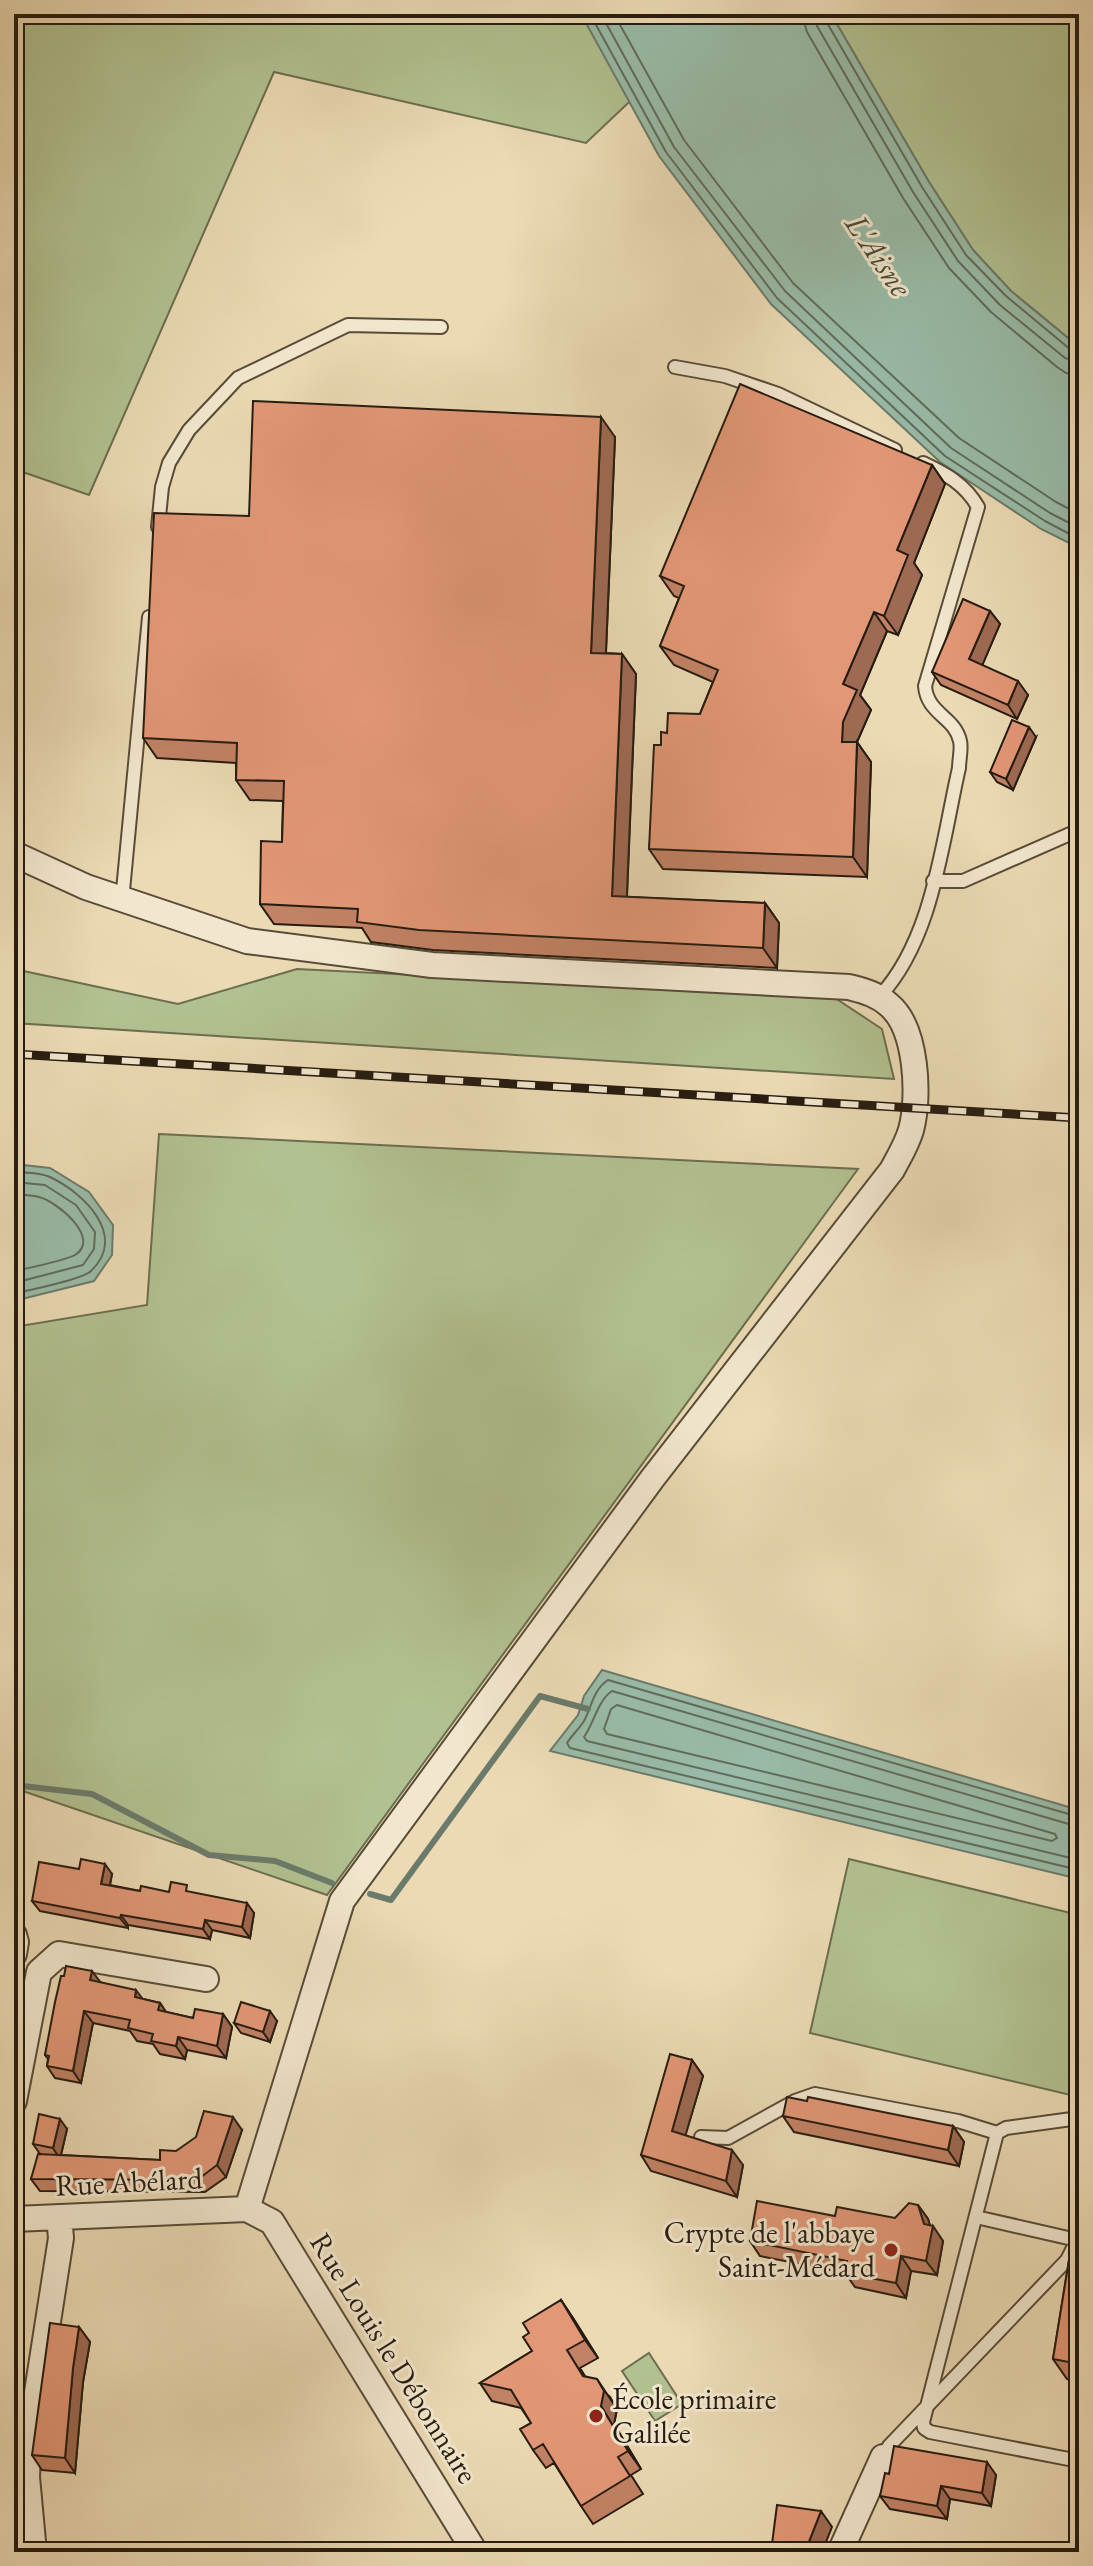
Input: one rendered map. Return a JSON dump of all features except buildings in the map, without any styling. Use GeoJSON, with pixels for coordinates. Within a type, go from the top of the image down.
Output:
{"type":"FeatureCollection","features":[{"type":"Feature","properties":{"kind":"street"},"geometry":{"type":"LineString","coordinates":[[14,854],[122,901],[247,941],[351,957],[432,965],[828,984],[858,989],[879,997],[892,1007],[902,1022],[914,1068],[914,1114],[905,1145],[892,1170],[652,1479],[342,1901],[247,2209]]}},
{"type":"Feature","properties":{"kind":"street"},"geometry":{"type":"LineString","coordinates":[[14,1935],[14,1954]]}},
{"type":"Feature","properties":{"kind":"street"},"geometry":{"type":"LineString","coordinates":[[14,2101],[39,1972],[59,1954],[206,1979]]}},
{"type":"Feature","properties":{"kind":"street","name":"Rue Abélard"},"geometry":{"type":"LineString","coordinates":[[14,2219],[247,2209]]}},
{"type":"Feature","properties":{"kind":"street","name":"Rue Louis le Débonnaire"},"geometry":{"type":"LineString","coordinates":[[247,2209],[272,2222],[475,2552]]}},
{"type":"Feature","properties":{"kind":"street"},"geometry":{"type":"LineString","coordinates":[[34,2552],[22,2503],[61,2238],[59,2217]]}},
{"type":"Feature","properties":{"kind":"street"},"geometry":{"type":"LineString","coordinates":[[840,2552],[883,2457]]}},
{"type":"Feature","properties":{"kind":"lane"},"geometry":{"type":"LineString","coordinates":[[158,534],[162,487],[169,463],[189,430],[238,378],[348,325],[441,327]]}},
{"type":"Feature","properties":{"kind":"lane"},"geometry":{"type":"LineString","coordinates":[[675,367],[725,376],[778,394],[950,476],[970,493],[978,507],[925,686],[926,699],[956,729],[961,744],[959,768],[925,919],[894,981],[879,997]]}},
{"type":"Feature","properties":{"kind":"lane"},"geometry":{"type":"LineString","coordinates":[[122,901],[151,597]]}},
{"type":"Feature","properties":{"kind":"lane"},"geometry":{"type":"LineString","coordinates":[[933,881],[963,881],[1079,830]]}},
{"type":"Feature","properties":{"kind":"lane"},"geometry":{"type":"LineString","coordinates":[[701,2137],[728,2138],[795,2101],[815,2094],[958,2121],[997,2133],[1006,2128],[1079,2118]]}},
{"type":"Feature","properties":{"kind":"lane"},"geometry":{"type":"LineString","coordinates":[[997,2133],[923,2422],[924,2428],[930,2432],[1079,2461]]}},
{"type":"Feature","properties":{"kind":"lane"},"geometry":{"type":"LineString","coordinates":[[883,2457],[889,2446],[1067,2260],[1078,2236],[976,2217]]}},
{"type":"Feature","properties":{"kind":"shaded area"},"geometry":{"type":"Polygon","coordinates":[[[14,14],[722,14],[586,143],[274,72],[89,495],[14,469],[14,14]]]}},
{"type":"Feature","properties":{"kind":"shaded area"},"geometry":{"type":"Polygon","coordinates":[[[831,14],[1079,14],[1079,347],[1011,291],[973,250],[929,182],[831,14]]]}},
{"type":"Feature","properties":{"kind":"shaded area"},"geometry":{"type":"Polygon","coordinates":[[[14,969],[178,1004],[297,969],[832,996],[882,1029],[894,1079],[14,1023],[14,969]]]}},
{"type":"Feature","properties":{"kind":"shaded area"},"geometry":{"type":"Polygon","coordinates":[[[159,1134],[858,1169],[327,1895],[14,1788],[14,1327],[147,1305],[159,1134]]]}},
{"type":"Feature","properties":{"kind":"shaded area"},"geometry":{"type":"Polygon","coordinates":[[[849,1859],[1079,1915],[1079,2097],[810,2033],[849,1859]]]}},
{"type":"Feature","properties":{"kind":"shaded area"},"geometry":{"type":"Polygon","coordinates":[[[649,2353],[682,2404],[655,2421],[622,2371],[649,2353]]]}},
{"type":"Feature","properties":{"kind":"water","name":"L'Aisne"},"geometry":{"type":"Polygon","coordinates":[[[581,14],[831,14],[929,182],[973,250],[1011,291],[1079,347],[1079,548],[1041,529],[940,462],[771,304],[659,156],[581,14]]]}},
{"type":"Feature","properties":{"kind":"water"},"geometry":{"type":"Polygon","coordinates":[[[14,1164],[50,1168],[89,1192],[113,1225],[112,1255],[94,1281],[14,1301],[14,1164]]]}},
{"type":"Feature","properties":{"kind":"water"},"geometry":{"type":"Polygon","coordinates":[[[602,1670],[1079,1810],[1079,1879],[550,1751],[578,1715],[584,1696],[602,1670]]]}},
{"type":"Feature","properties":{"kind":"waterway"},"geometry":{"type":"LineString","coordinates":[[370,1894],[391,1900],[540,1696],[588,1709]]}},
{"type":"Feature","properties":{"kind":"waterway"},"geometry":{"type":"LineString","coordinates":[[14,1785],[92,1794],[209,1855],[275,1861],[332,1883]]}},
{"type":"Feature","properties":{"kind":"railway"},"geometry":{"type":"LineString","coordinates":[[14,1054],[1079,1118]]}},
{"type":"Feature","properties":{"kind":"place","name":"Crypte de l'abbaye Saint-Médard"},"geometry":{"type":"Point","coordinates":[891,2250]}},
{"type":"Feature","properties":{"kind":"place","name":"École primaire Galilée"},"geometry":{"type":"Point","coordinates":[596,2416]}}]}
